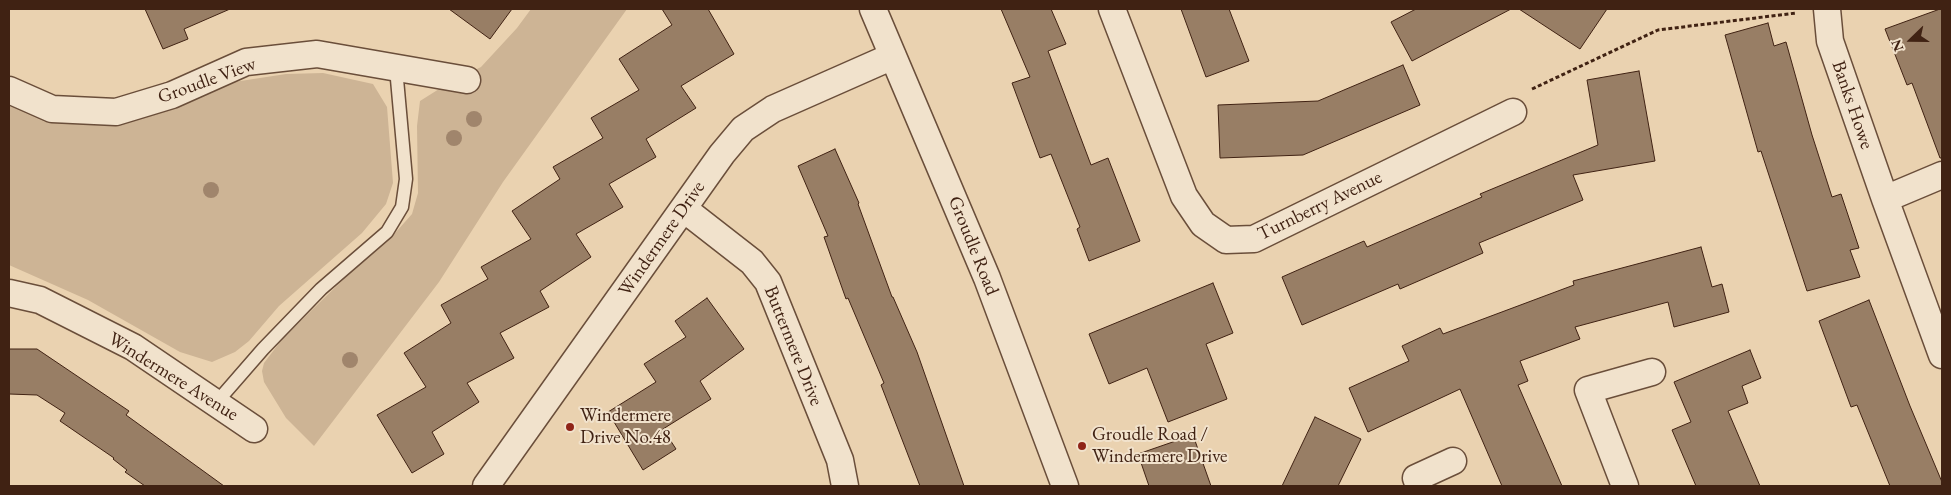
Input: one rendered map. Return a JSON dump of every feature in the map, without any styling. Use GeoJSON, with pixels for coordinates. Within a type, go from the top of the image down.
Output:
{"type":"FeatureCollection","features":[{"type":"Feature","properties":{"kind":"street","name":"Groudle Road"},"geometry":{"type":"LineString","coordinates":[[873,9],[990,287],[1065,486]]}},
{"type":"Feature","properties":{"kind":"street","name":"Turnberry Avenue"},"geometry":{"type":"LineString","coordinates":[[1112,9],[1184,196],[1203,224],[1226,240],[1254,239],[1512,112]]}},
{"type":"Feature","properties":{"kind":"street","name":"Banks Howe"},"geometry":{"type":"LineString","coordinates":[[1816,10],[1830,41],[1942,355]]}},
{"type":"Feature","properties":{"kind":"street","name":"Groudle View"},"geometry":{"type":"LineString","coordinates":[[9,90],[52,109],[116,112],[172,95],[246,62],[317,54],[467,80]]}},
{"type":"Feature","properties":{"kind":"street","name":"Windermere Drive"},"geometry":{"type":"LineString","coordinates":[[486,486],[722,154],[743,129],[772,109],[893,56]]}},
{"type":"Feature","properties":{"kind":"street"},"geometry":{"type":"LineString","coordinates":[[1885,199],[1942,175]]}},
{"type":"Feature","properties":{"kind":"street","name":"Buttermere Drive"},"geometry":{"type":"LineString","coordinates":[[684,209],[752,262],[768,282],[840,460],[845,486]]}},
{"type":"Feature","properties":{"kind":"street","name":"Windermere Avenue"},"geometry":{"type":"LineString","coordinates":[[9,293],[40,300],[133,347],[254,429]]}},
{"type":"Feature","properties":{"kind":"street"},"geometry":{"type":"LineString","coordinates":[[1624,486],[1588,390],[1652,372]]}},
{"type":"Feature","properties":{"kind":"street"},"geometry":{"type":"LineString","coordinates":[[1420,486],[1416,478],[1453,460]]}},
{"type":"Feature","properties":{"kind":"lane"},"geometry":{"type":"LineString","coordinates":[[216,403],[263,349],[321,289],[387,232],[402,207],[406,179],[396,68]]}},
{"type":"Feature","properties":{"kind":"path"},"geometry":{"type":"LineString","coordinates":[[1512,112],[1528,91],[1658,30],[1816,10]]}},
{"type":"Feature","properties":{"kind":"shaded area"},"geometry":{"type":"Polygon","coordinates":[[[531,9],[627,9],[503,182],[439,282],[314,446],[286,418],[264,382],[262,371],[264,363],[283,338],[349,274],[388,241],[412,214],[418,193],[417,126],[420,101],[447,84],[481,67],[517,28],[531,9]]]}},
{"type":"Feature","properties":{"kind":"shaded area"},"geometry":{"type":"Polygon","coordinates":[[[323,73],[373,84],[387,107],[393,183],[386,204],[362,233],[279,306],[249,341],[235,352],[212,362],[180,352],[88,300],[9,265],[9,106],[45,122],[104,124],[234,82],[286,74],[323,73]]]}},
{"type":"Feature","properties":{"kind":"building"},"geometry":{"type":"Polygon","coordinates":[[[145,9],[230,9],[184,29],[188,39],[163,49],[145,9]]]}},
{"type":"Feature","properties":{"kind":"building"},"geometry":{"type":"Polygon","coordinates":[[[449,9],[512,9],[490,39],[449,9]]]}},
{"type":"Feature","properties":{"kind":"building"},"geometry":{"type":"Polygon","coordinates":[[[662,9],[708,9],[734,54],[681,86],[696,108],[646,139],[656,157],[609,184],[623,207],[576,234],[591,257],[540,291],[549,307],[500,333],[514,358],[467,383],[479,402],[432,432],[444,454],[412,473],[377,415],[426,387],[404,353],[451,323],[441,305],[488,279],[481,267],[531,239],[512,211],[560,179],[553,167],[603,138],[591,118],[639,90],[619,59],[672,25],[662,9]]]}},
{"type":"Feature","properties":{"kind":"building"},"geometry":{"type":"Polygon","coordinates":[[[1001,9],[1051,9],[1066,44],[1048,51],[1091,165],[1108,158],[1140,241],[1089,261],[1077,229],[1080,227],[1051,154],[1040,158],[1012,83],[1030,77],[1001,9]]]}},
{"type":"Feature","properties":{"kind":"building"},"geometry":{"type":"Polygon","coordinates":[[[1181,9],[1229,9],[1249,61],[1206,77],[1181,9]]]}},
{"type":"Feature","properties":{"kind":"building"},"geometry":{"type":"Polygon","coordinates":[[[1416,9],[1511,9],[1412,61],[1391,22],[1416,9]]]}},
{"type":"Feature","properties":{"kind":"building"},"geometry":{"type":"Polygon","coordinates":[[[1519,9],[1607,9],[1580,49],[1519,9]]]}},
{"type":"Feature","properties":{"kind":"building"},"geometry":{"type":"Polygon","coordinates":[[[1942,9],[1942,158],[1940,158],[1912,83],[1907,85],[1885,29],[1942,9]]]}},
{"type":"Feature","properties":{"kind":"building"},"geometry":{"type":"Polygon","coordinates":[[[1768,23],[1774,46],[1786,42],[1812,135],[1832,197],[1841,194],[1859,248],[1850,250],[1860,277],[1807,291],[1761,151],[1758,152],[1725,35],[1768,23]]]}},
{"type":"Feature","properties":{"kind":"building"},"geometry":{"type":"Polygon","coordinates":[[[1403,65],[1420,105],[1303,155],[1220,158],[1218,105],[1318,101],[1403,65]]]}},
{"type":"Feature","properties":{"kind":"building"},"geometry":{"type":"Polygon","coordinates":[[[1639,71],[1655,161],[1573,175],[1583,200],[1479,243],[1483,253],[1400,289],[1398,284],[1302,325],[1282,277],[1364,241],[1367,247],[1482,197],[1480,194],[1598,145],[1587,80],[1639,71]]]}},
{"type":"Feature","properties":{"kind":"building"},"geometry":{"type":"Polygon","coordinates":[[[835,149],[859,203],[892,297],[917,352],[964,486],[920,486],[881,385],[884,383],[848,298],[846,299],[824,237],[828,236],[798,166],[835,149]]]}},
{"type":"Feature","properties":{"kind":"building"},"geometry":{"type":"Polygon","coordinates":[[[1701,247],[1712,287],[1722,284],[1729,312],[1674,327],[1668,302],[1575,327],[1580,339],[1520,361],[1528,381],[1518,385],[1562,486],[1502,486],[1460,389],[1368,432],[1349,388],[1409,361],[1402,346],[1440,328],[1443,334],[1574,285],[1573,281],[1701,247]]]}},
{"type":"Feature","properties":{"kind":"building"},"geometry":{"type":"Polygon","coordinates":[[[1213,283],[1233,333],[1206,344],[1227,399],[1168,422],[1147,368],[1109,384],[1089,334],[1213,283]]]}},
{"type":"Feature","properties":{"kind":"building"},"geometry":{"type":"Polygon","coordinates":[[[707,298],[744,349],[700,381],[711,399],[663,429],[676,449],[643,470],[608,412],[656,382],[644,364],[686,337],[675,321],[707,298]]]}},
{"type":"Feature","properties":{"kind":"building"},"geometry":{"type":"Polygon","coordinates":[[[1869,300],[1942,486],[1890,486],[1857,405],[1851,407],[1819,321],[1869,300]]]}},
{"type":"Feature","properties":{"kind":"building"},"geometry":{"type":"Polygon","coordinates":[[[9,349],[37,349],[129,411],[126,415],[224,486],[145,486],[125,472],[127,470],[114,458],[60,421],[65,413],[37,395],[9,394],[9,349]]]}},
{"type":"Feature","properties":{"kind":"building"},"geometry":{"type":"Polygon","coordinates":[[[1750,350],[1761,378],[1742,386],[1748,403],[1728,411],[1760,486],[1696,486],[1672,430],[1691,422],[1674,382],[1750,350]]]}},
{"type":"Feature","properties":{"kind":"building"},"geometry":{"type":"Polygon","coordinates":[[[1315,417],[1361,439],[1338,486],[1282,486],[1315,417]]]}},
{"type":"Feature","properties":{"kind":"building"},"geometry":{"type":"Polygon","coordinates":[[[1193,435],[1211,486],[1149,486],[1138,454],[1193,435]]]}},
{"type":"Feature","properties":{"kind":"place","name":"Windermere Drive No.48"},"geometry":{"type":"Point","coordinates":[570,427]}},
{"type":"Feature","properties":{"kind":"place","name":"Groudle Road / Windermere Drive"},"geometry":{"type":"Point","coordinates":[1082,446]}}]}
